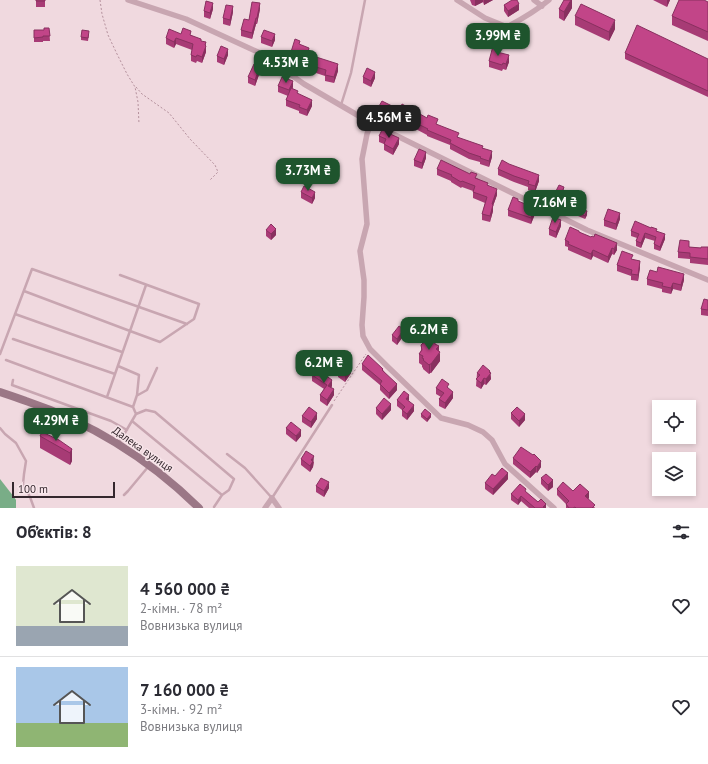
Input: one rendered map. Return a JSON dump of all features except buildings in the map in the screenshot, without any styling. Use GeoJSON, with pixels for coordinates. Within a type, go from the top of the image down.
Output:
{"type":"FeatureCollection","features":[{"type":"Feature","properties":{"kind":"street"},"geometry":{"type":"LineString","coordinates":[[128,0],[186,19],[260,53],[304,84],[371,123],[587,230],[708,280]]}},
{"type":"Feature","properties":{"kind":"street"},"geometry":{"type":"LineString","coordinates":[[456,0],[485,18],[507,27],[542,6],[549,0]]}},
{"type":"Feature","properties":{"kind":"street"},"geometry":{"type":"LineString","coordinates":[[534,0],[542,6]]}},
{"type":"Feature","properties":{"kind":"street"},"geometry":{"type":"LineString","coordinates":[[371,123],[367,134],[362,159],[367,224],[360,251],[364,286],[362,325],[363,336],[370,349],[440,418],[468,425],[483,432],[492,440],[504,464],[554,508]]}},
{"type":"Feature","properties":{"kind":"street","name":"Далека вулиця"},"geometry":{"type":"LineString","coordinates":[[0,392],[78,421],[119,444],[149,465],[199,508]]}},
{"type":"Feature","properties":{"kind":"street"},"geometry":{"type":"LineString","coordinates":[[265,508],[272,498],[279,508]]}},
{"type":"Feature","properties":{"kind":"lane"},"geometry":{"type":"LineString","coordinates":[[341,105],[351,73],[365,0]]}},
{"type":"Feature","properties":{"kind":"lane"},"geometry":{"type":"LineString","coordinates":[[0,354],[32,269],[187,324]]}},
{"type":"Feature","properties":{"kind":"lane"},"geometry":{"type":"LineString","coordinates":[[24,291],[160,342],[194,319],[199,304],[120,275]]}},
{"type":"Feature","properties":{"kind":"lane"},"geometry":{"type":"LineString","coordinates":[[107,397],[146,285]]}},
{"type":"Feature","properties":{"kind":"lane"},"geometry":{"type":"LineString","coordinates":[[15,314],[122,352]]}},
{"type":"Feature","properties":{"kind":"lane"},"geometry":{"type":"LineString","coordinates":[[13,339],[115,374]]}},
{"type":"Feature","properties":{"kind":"lane"},"geometry":{"type":"LineString","coordinates":[[6,360],[134,407]]}},
{"type":"Feature","properties":{"kind":"lane"},"geometry":{"type":"LineString","coordinates":[[118,366],[139,375],[134,407],[136,414]]}},
{"type":"Feature","properties":{"kind":"lane"},"geometry":{"type":"LineString","coordinates":[[137,395],[147,390],[157,368]]}},
{"type":"Feature","properties":{"kind":"lane"},"geometry":{"type":"LineString","coordinates":[[13,380],[12,385],[111,420],[127,430]]}},
{"type":"Feature","properties":{"kind":"lane"},"geometry":{"type":"LineString","coordinates":[[227,454],[245,468],[272,498],[332,404]]}},
{"type":"Feature","properties":{"kind":"lane"},"geometry":{"type":"LineString","coordinates":[[119,444],[136,414],[146,410],[155,412],[234,479],[228,490],[214,507]]}},
{"type":"Feature","properties":{"kind":"lane"},"geometry":{"type":"LineString","coordinates":[[132,421],[222,496]]}},
{"type":"Feature","properties":{"kind":"lane"},"geometry":{"type":"LineString","coordinates":[[0,428],[16,444],[26,461],[23,484],[34,508]]}},
{"type":"Feature","properties":{"kind":"lane"},"geometry":{"type":"LineString","coordinates":[[124,495],[149,465]]}},
{"type":"Feature","properties":{"kind":"path"},"geometry":{"type":"LineString","coordinates":[[100,0],[102,14],[108,34],[135,87],[142,94],[169,113],[215,166],[218,172],[210,180]]}},
{"type":"Feature","properties":{"kind":"path"},"geometry":{"type":"LineString","coordinates":[[135,87],[138,102],[139,124]]}},
{"type":"Feature","properties":{"kind":"path"},"geometry":{"type":"LineString","coordinates":[[332,404],[370,349]]}},
{"type":"Feature","properties":{"kind":"shaded area"},"geometry":{"type":"Polygon","coordinates":[[[0,479],[16,500],[16,508],[0,508],[0,479]]]}}]}
